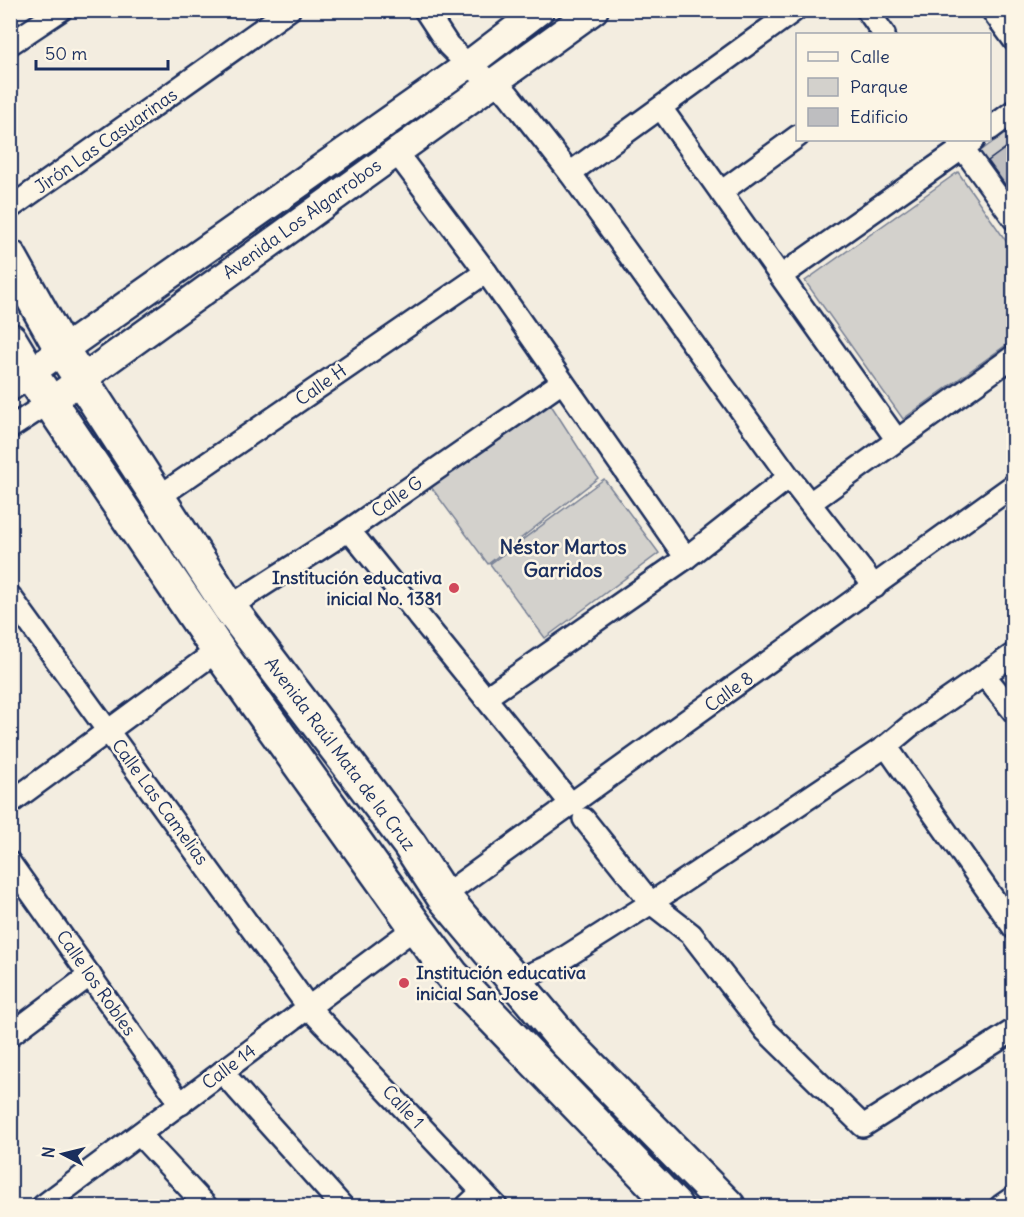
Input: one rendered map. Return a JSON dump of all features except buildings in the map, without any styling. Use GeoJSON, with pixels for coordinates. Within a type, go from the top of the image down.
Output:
{"type":"FeatureCollection","features":[{"type":"Feature","properties":{"kind":"main road","name":"Avenida Raúl Mata de la Cruz"},"geometry":{"type":"LineString","coordinates":[[10,257],[62,350],[229,607],[409,844],[444,896],[566,1042],[691,1170],[720,1204]]}},
{"type":"Feature","properties":{"kind":"main road","name":"Avenida Raúl Mata de la Cruz"},"geometry":{"type":"LineString","coordinates":[[10,340],[20,380],[50,402],[218,650],[452,975],[664,1203]]}},
{"type":"Feature","properties":{"kind":"street","name":"Jirón Las Casuarinas"},"geometry":{"type":"LineString","coordinates":[[10,208],[289,10]]}},
{"type":"Feature","properties":{"kind":"street"},"geometry":{"type":"LineString","coordinates":[[425,10],[448,45],[468,65],[508,94],[570,173],[789,477],[875,587]]}},
{"type":"Feature","properties":{"kind":"street","name":"Avenida Los Algarrobos"},"geometry":{"type":"LineString","coordinates":[[20,380],[468,65],[540,10]]}},
{"type":"Feature","properties":{"kind":"street","name":"Avenida Los Algarrobos"},"geometry":{"type":"LineString","coordinates":[[10,428],[50,402],[594,10]]}},
{"type":"Feature","properties":{"kind":"street"},"geometry":{"type":"LineString","coordinates":[[570,173],[795,10]]}},
{"type":"Feature","properties":{"kind":"street"},"geometry":{"type":"LineString","coordinates":[[867,10],[883,33]]}},
{"type":"Feature","properties":{"kind":"street"},"geometry":{"type":"LineString","coordinates":[[992,10],[1014,40]]}},
{"type":"Feature","properties":{"kind":"street"},"geometry":{"type":"LineString","coordinates":[[10,44],[53,13]]}},
{"type":"Feature","properties":{"kind":"street"},"geometry":{"type":"LineString","coordinates":[[661,108],[897,440]]}},
{"type":"Feature","properties":{"kind":"street"},"geometry":{"type":"LineString","coordinates":[[991,128],[1014,111]]}},
{"type":"Feature","properties":{"kind":"street"},"geometry":{"type":"LineString","coordinates":[[721,192],[796,137]]}},
{"type":"Feature","properties":{"kind":"street"},"geometry":{"type":"LineString","coordinates":[[781,276],[965,142],[1014,219]]}},
{"type":"Feature","properties":{"kind":"street"},"geometry":{"type":"LineString","coordinates":[[396,152],[486,272],[686,558]]}},
{"type":"Feature","properties":{"kind":"street","name":"Calle H"},"geometry":{"type":"LineString","coordinates":[[157,498],[486,272]]}},
{"type":"Feature","properties":{"kind":"street"},"geometry":{"type":"LineString","coordinates":[[810,503],[1014,356]]}},
{"type":"Feature","properties":{"kind":"street","name":"Calle G"},"geometry":{"type":"LineString","coordinates":[[229,607],[349,530],[562,382]]}},
{"type":"Feature","properties":{"kind":"street"},"geometry":{"type":"LineString","coordinates":[[485,698],[686,558],[789,477]]}},
{"type":"Feature","properties":{"kind":"street","name":"Calle 8"},"geometry":{"type":"LineString","coordinates":[[444,896],[578,812],[875,587],[1014,485]]}},
{"type":"Feature","properties":{"kind":"street"},"geometry":{"type":"LineString","coordinates":[[349,530],[651,903],[691,934],[766,1031],[863,1126],[1014,1030]]}},
{"type":"Feature","properties":{"kind":"street","name":"Calle Las Camelias"},"geometry":{"type":"LineString","coordinates":[[10,596],[309,1008]]}},
{"type":"Feature","properties":{"kind":"street"},"geometry":{"type":"LineString","coordinates":[[10,803],[218,650]]}},
{"type":"Feature","properties":{"kind":"street"},"geometry":{"type":"LineString","coordinates":[[515,981],[556,963],[651,903],[886,746],[909,726],[1014,654]]}},
{"type":"Feature","properties":{"kind":"street"},"geometry":{"type":"LineString","coordinates":[[984,675],[1014,712]]}},
{"type":"Feature","properties":{"kind":"street"},"geometry":{"type":"LineString","coordinates":[[886,746],[1014,928]]}},
{"type":"Feature","properties":{"kind":"street","name":"Calle los Robles"},"geometry":{"type":"LineString","coordinates":[[13,871],[181,1104]]}},
{"type":"Feature","properties":{"kind":"street","name":"Calle 14"},"geometry":{"type":"LineString","coordinates":[[52,1204],[222,1072],[416,927]]}},
{"type":"Feature","properties":{"kind":"street"},"geometry":{"type":"LineString","coordinates":[[10,1035],[90,975]]}},
{"type":"Feature","properties":{"kind":"street","name":"Calle 1"},"geometry":{"type":"LineString","coordinates":[[309,1008],[482,1202]]}},
{"type":"Feature","properties":{"kind":"street"},"geometry":{"type":"LineString","coordinates":[[222,1072],[342,1206]]}},
{"type":"Feature","properties":{"kind":"street"},"geometry":{"type":"LineString","coordinates":[[140,1135],[206,1206]]}},
{"type":"Feature","properties":{"kind":"street"},"geometry":{"type":"LineString","coordinates":[[664,1203],[691,1170]]}},
{"type":"Feature","properties":{"kind":"street"},"geometry":{"type":"LineString","coordinates":[[1000,1206],[1014,1197]]}},
{"type":"Feature","properties":{"kind":"green space"},"geometry":{"type":"Polygon","coordinates":[[[1013,127],[1013,203],[978,153],[1013,127]]]}},
{"type":"Feature","properties":{"kind":"green space"},"geometry":{"type":"Polygon","coordinates":[[[958,172],[1013,251],[1013,340],[903,419],[805,281],[958,172]]]}},
{"type":"Feature","properties":{"kind":"green space"},"geometry":{"type":"Polygon","coordinates":[[[551,405],[598,478],[488,564],[431,487],[551,405]]]}},
{"type":"Feature","properties":{"kind":"green space"},"geometry":{"type":"Polygon","coordinates":[[[604,479],[659,553],[545,638],[490,564],[604,479]]]}},
{"type":"Feature","properties":{"kind":"place","name":"Institución educativa inicial No. 1381"},"geometry":{"type":"Point","coordinates":[454,588]}},
{"type":"Feature","properties":{"kind":"place","name":"Institución educativa inicial San Jose"},"geometry":{"type":"Point","coordinates":[404,983]}},
{"type":"Feature","properties":{"kind":"district","name":"Néstor Martos Garridos"},"geometry":{"type":"Point","coordinates":[563,558]}}]}
